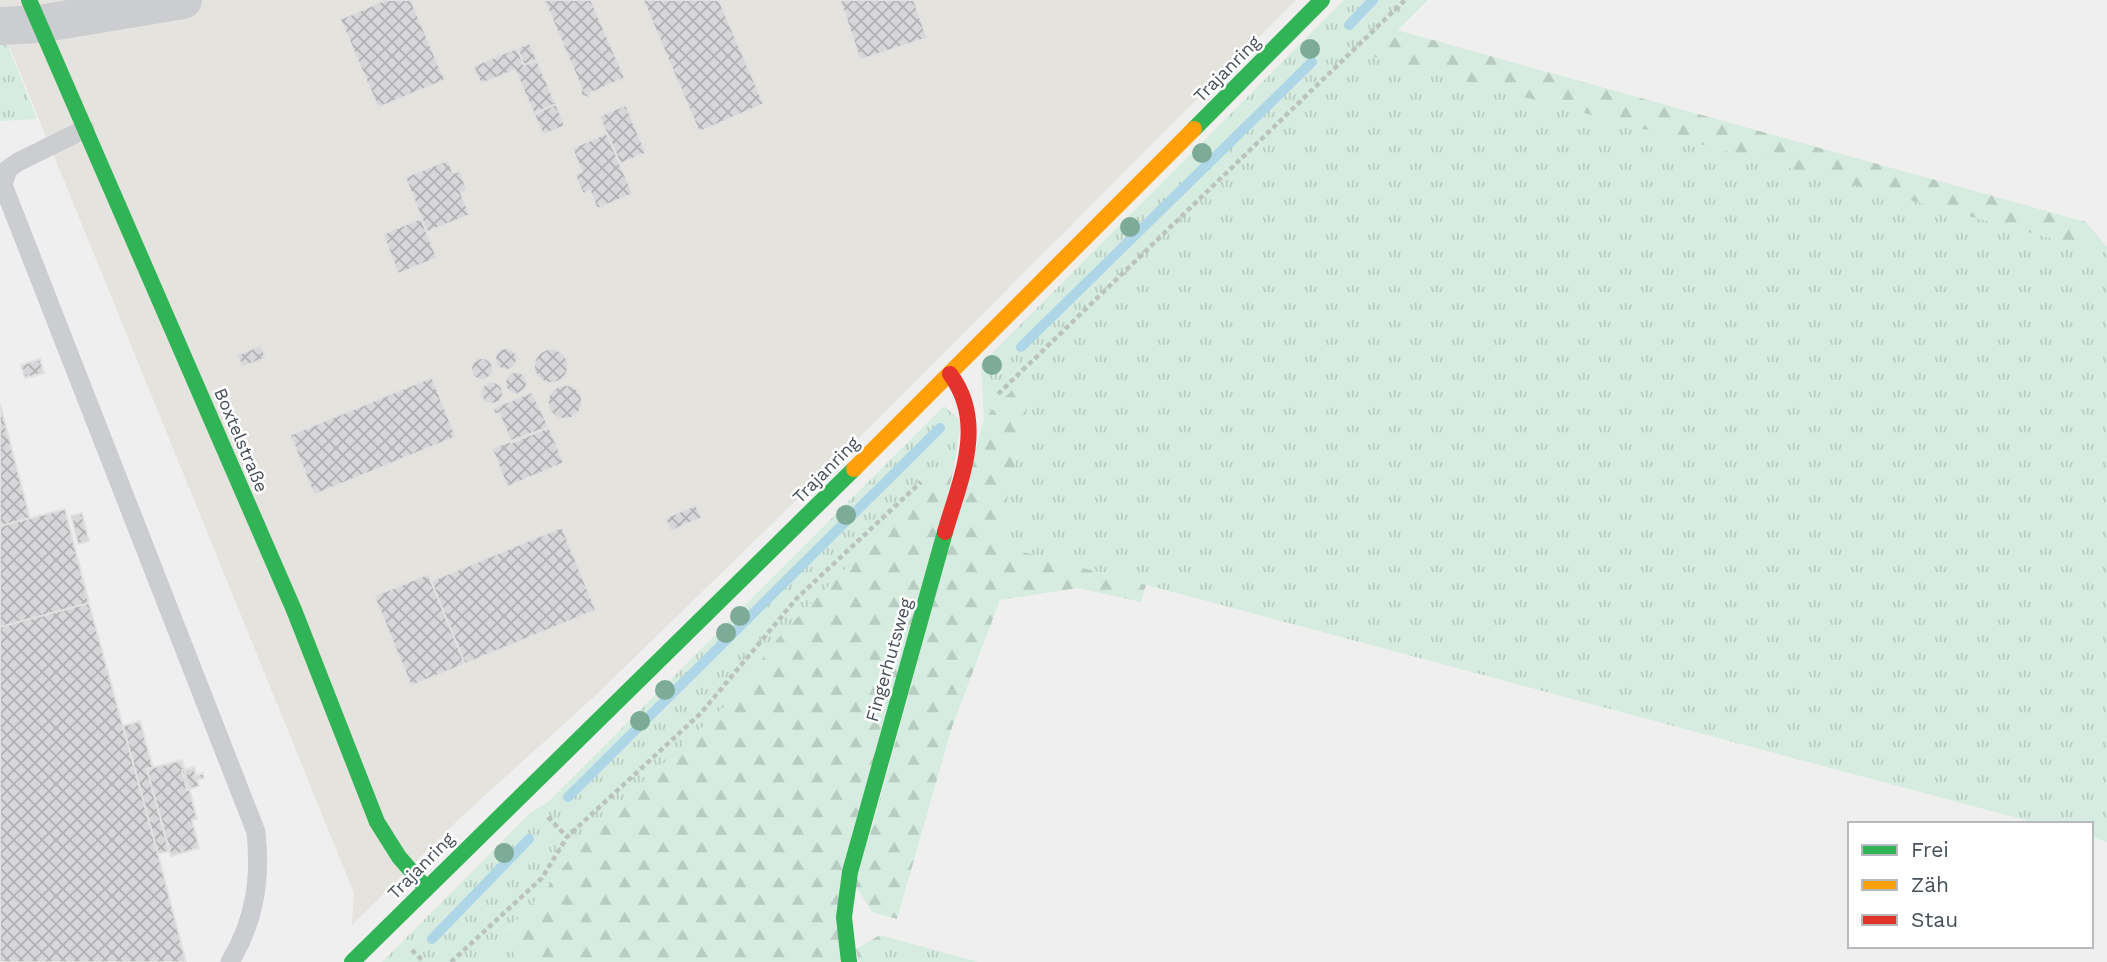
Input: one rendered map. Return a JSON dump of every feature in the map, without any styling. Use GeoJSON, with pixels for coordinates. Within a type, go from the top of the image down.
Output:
{"type":"FeatureCollection","features":[{"type":"Feature","properties":{"kind":"street"},"geometry":{"type":"LineString","coordinates":[[0,26],[34,12],[183,0]]}},
{"type":"Feature","properties":{"kind":"street","name":"Trajanring"},"geometry":{"type":"LineString","coordinates":[[352,962],[950,374],[1322,0]]}},
{"type":"Feature","properties":{"kind":"street","name":"Boxtelstraße"},"geometry":{"type":"LineString","coordinates":[[34,12],[294,610],[377,822],[399,857],[426,888]]}},
{"type":"Feature","properties":{"kind":"street","name":"Fingerhutsweg"},"geometry":{"type":"LineString","coordinates":[[849,962],[844,917],[850,872],[968,452],[970,420],[967,395],[950,374]]}},
{"type":"Feature","properties":{"kind":"lane"},"geometry":{"type":"LineString","coordinates":[[85,129],[18,162],[8,169],[3,185],[256,832],[258,886],[251,919],[230,962]]}},
{"type":"Feature","properties":{"kind":"shaded area"},"geometry":{"type":"Polygon","coordinates":[[[0,0],[1296,0],[818,479],[596,695],[461,817],[352,925],[354,893],[6,38],[0,38],[0,0]]]}},
{"type":"Feature","properties":{"kind":"green space"},"geometry":{"type":"Polygon","coordinates":[[[1344,0],[1428,0],[1372,56],[2107,253],[2107,842],[2093,838],[2093,822],[2033,822],[997,545],[1033,383],[1014,388],[984,419],[981,364],[1344,0]]]}},
{"type":"Feature","properties":{"kind":"green space"},"geometry":{"type":"Polygon","coordinates":[[[1397,30],[2086,222],[2107,247],[2107,253],[1371,56],[1397,30]]]}},
{"type":"Feature","properties":{"kind":"green space"},"geometry":{"type":"Polygon","coordinates":[[[0,38],[5,38],[37,119],[0,121],[0,38]]]}},
{"type":"Feature","properties":{"kind":"green space"},"geometry":{"type":"Polygon","coordinates":[[[1033,382],[997,545],[1146,585],[1141,602],[1078,588],[1000,600],[952,727],[897,919],[872,912],[856,886],[984,419],[1014,388],[1033,382]]]}},
{"type":"Feature","properties":{"kind":"green space"},"geometry":{"type":"Polygon","coordinates":[[[944,406],[961,421],[954,468],[897,517],[783,632],[728,703],[505,932],[517,962],[382,962],[529,814],[549,801],[944,406]]]}},
{"type":"Feature","properties":{"kind":"green space"},"geometry":{"type":"Polygon","coordinates":[[[954,468],[840,962],[517,962],[505,933],[548,887],[593,829],[728,703],[783,632],[897,517],[954,468]]]}},
{"type":"Feature","properties":{"kind":"green space"},"geometry":{"type":"Polygon","coordinates":[[[880,935],[978,962],[886,962],[880,935]]]}},
{"type":"Feature","properties":{"kind":"green space"},"geometry":{"type":"Polygon","coordinates":[[[880,935],[886,962],[859,962],[856,949],[880,935]]]}},
{"type":"Feature","properties":{"kind":"building"},"geometry":{"type":"Polygon","coordinates":[[[385,0],[411,0],[445,80],[378,108],[340,19],[385,0]]]}},
{"type":"Feature","properties":{"kind":"building"},"geometry":{"type":"Polygon","coordinates":[[[544,0],[591,0],[625,78],[591,93],[589,98],[580,95],[582,89],[544,0]]]}},
{"type":"Feature","properties":{"kind":"building"},"geometry":{"type":"Polygon","coordinates":[[[643,0],[719,0],[764,104],[699,132],[643,0]]]}},
{"type":"Feature","properties":{"kind":"building"},"geometry":{"type":"Polygon","coordinates":[[[840,0],[914,0],[927,38],[860,60],[840,0]]]}},
{"type":"Feature","properties":{"kind":"building"},"geometry":{"type":"Polygon","coordinates":[[[530,43],[537,60],[524,65],[517,48],[530,43]]]}},
{"type":"Feature","properties":{"kind":"building"},"geometry":{"type":"Polygon","coordinates":[[[517,48],[524,65],[537,60],[556,104],[534,114],[515,70],[481,84],[473,66],[517,48]]]}},
{"type":"Feature","properties":{"kind":"building"},"geometry":{"type":"Polygon","coordinates":[[[556,104],[565,126],[543,135],[534,114],[556,104]]]}},
{"type":"Feature","properties":{"kind":"building"},"geometry":{"type":"Polygon","coordinates":[[[626,105],[646,153],[620,164],[599,116],[626,105]]]}},
{"type":"Feature","properties":{"kind":"building"},"geometry":{"type":"Polygon","coordinates":[[[607,133],[633,194],[597,209],[590,191],[583,194],[575,175],[582,172],[572,148],[607,133]]]}},
{"type":"Feature","properties":{"kind":"building"},"geometry":{"type":"Polygon","coordinates":[[[448,160],[453,173],[460,171],[467,190],[461,193],[470,215],[427,232],[405,177],[448,160]]]}},
{"type":"Feature","properties":{"kind":"building"},"geometry":{"type":"Polygon","coordinates":[[[421,218],[437,258],[398,274],[383,234],[421,218]]]}},
{"type":"Feature","properties":{"kind":"building"},"geometry":{"type":"Polygon","coordinates":[[[261,345],[266,358],[242,367],[237,355],[261,345]]]}},
{"type":"Feature","properties":{"kind":"building"},"geometry":{"type":"Polygon","coordinates":[[[506,348],[514,351],[517,359],[514,367],[506,370],[498,367],[495,359],[498,351],[506,348]]]}},
{"type":"Feature","properties":{"kind":"building"},"geometry":{"type":"Polygon","coordinates":[[[551,349],[563,354],[568,366],[563,378],[551,383],[539,378],[534,366],[539,354],[551,349]]]}},
{"type":"Feature","properties":{"kind":"building"},"geometry":{"type":"Polygon","coordinates":[[[482,358],[490,361],[493,369],[490,377],[482,380],[474,377],[471,369],[474,361],[482,358]]]}},
{"type":"Feature","properties":{"kind":"building"},"geometry":{"type":"Polygon","coordinates":[[[40,359],[44,373],[25,378],[21,365],[40,359]]]}},
{"type":"Feature","properties":{"kind":"building"},"geometry":{"type":"Polygon","coordinates":[[[516,372],[524,375],[527,383],[524,391],[516,394],[508,391],[505,383],[508,375],[516,372]]]}},
{"type":"Feature","properties":{"kind":"building"},"geometry":{"type":"Polygon","coordinates":[[[432,377],[456,437],[314,495],[290,435],[432,377]]]}},
{"type":"Feature","properties":{"kind":"building"},"geometry":{"type":"Polygon","coordinates":[[[492,382],[500,385],[503,393],[500,401],[492,404],[484,401],[481,393],[484,385],[492,382]]]}},
{"type":"Feature","properties":{"kind":"building"},"geometry":{"type":"Polygon","coordinates":[[[565,385],[577,390],[582,402],[577,414],[565,419],[553,414],[548,402],[553,390],[565,385]]]}},
{"type":"Feature","properties":{"kind":"building"},"geometry":{"type":"Polygon","coordinates":[[[532,392],[549,427],[511,443],[499,413],[495,415],[493,408],[532,392]]]}},
{"type":"Feature","properties":{"kind":"building"},"geometry":{"type":"Polygon","coordinates":[[[0,404],[30,518],[0,526],[0,404]]]}},
{"type":"Feature","properties":{"kind":"building"},"geometry":{"type":"Polygon","coordinates":[[[549,427],[564,463],[507,487],[492,448],[549,427]]]}},
{"type":"Feature","properties":{"kind":"building"},"geometry":{"type":"Polygon","coordinates":[[[696,505],[702,518],[671,531],[665,518],[696,505]]]}},
{"type":"Feature","properties":{"kind":"building"},"geometry":{"type":"Polygon","coordinates":[[[65,509],[89,603],[0,627],[0,526],[65,509]]]}},
{"type":"Feature","properties":{"kind":"building"},"geometry":{"type":"Polygon","coordinates":[[[82,513],[89,541],[78,544],[71,516],[82,513]]]}},
{"type":"Feature","properties":{"kind":"building"},"geometry":{"type":"Polygon","coordinates":[[[562,527],[596,610],[465,664],[431,581],[562,527]]]}},
{"type":"Feature","properties":{"kind":"building"},"geometry":{"type":"Polygon","coordinates":[[[428,574],[465,664],[411,686],[374,596],[428,574]]]}},
{"type":"Feature","properties":{"kind":"building"},"geometry":{"type":"Polygon","coordinates":[[[89,603],[186,962],[0,962],[0,627],[89,603]]]}},
{"type":"Feature","properties":{"kind":"building"},"geometry":{"type":"Polygon","coordinates":[[[140,721],[153,768],[147,769],[169,851],[158,854],[123,726],[140,721]]]}},
{"type":"Feature","properties":{"kind":"building"},"geometry":{"type":"Polygon","coordinates":[[[182,760],[197,819],[192,820],[199,848],[171,856],[147,769],[182,760]]]}},
{"type":"Feature","properties":{"kind":"building"},"geometry":{"type":"Polygon","coordinates":[[[194,767],[196,776],[203,773],[204,778],[197,780],[199,786],[187,790],[182,770],[194,767]]]}},
{"type":"Feature","properties":{"kind":"waterway"},"geometry":{"type":"LineString","coordinates":[[1349,25],[1373,0]]}},
{"type":"Feature","properties":{"kind":"waterway"},"geometry":{"type":"LineString","coordinates":[[1021,347],[1312,62]]}},
{"type":"Feature","properties":{"kind":"waterway"},"geometry":{"type":"LineString","coordinates":[[568,797],[940,428]]}},
{"type":"Feature","properties":{"kind":"waterway"},"geometry":{"type":"LineString","coordinates":[[432,939],[529,839]]}},
{"type":"Feature","properties":{"kind":"traffic: fast"},"geometry":{"type":"LineString","coordinates":[[29,0],[294,610],[377,822],[399,857],[426,888]]}},
{"type":"Feature","properties":{"kind":"traffic: fast"},"geometry":{"type":"LineString","coordinates":[[1194,129],[1322,0]]}},
{"type":"Feature","properties":{"kind":"traffic: fast"},"geometry":{"type":"LineString","coordinates":[[352,962],[854,469]]}},
{"type":"Feature","properties":{"kind":"traffic: fast"},"geometry":{"type":"LineString","coordinates":[[849,962],[844,917],[850,872],[945,532]]}},
{"type":"Feature","properties":{"kind":"traffic: slow"},"geometry":{"type":"LineString","coordinates":[[854,469],[1194,129]]}},
{"type":"Feature","properties":{"kind":"traffic: jam"},"geometry":{"type":"LineString","coordinates":[[945,532],[963,472],[969,432],[961,393],[950,374]]}}]}
